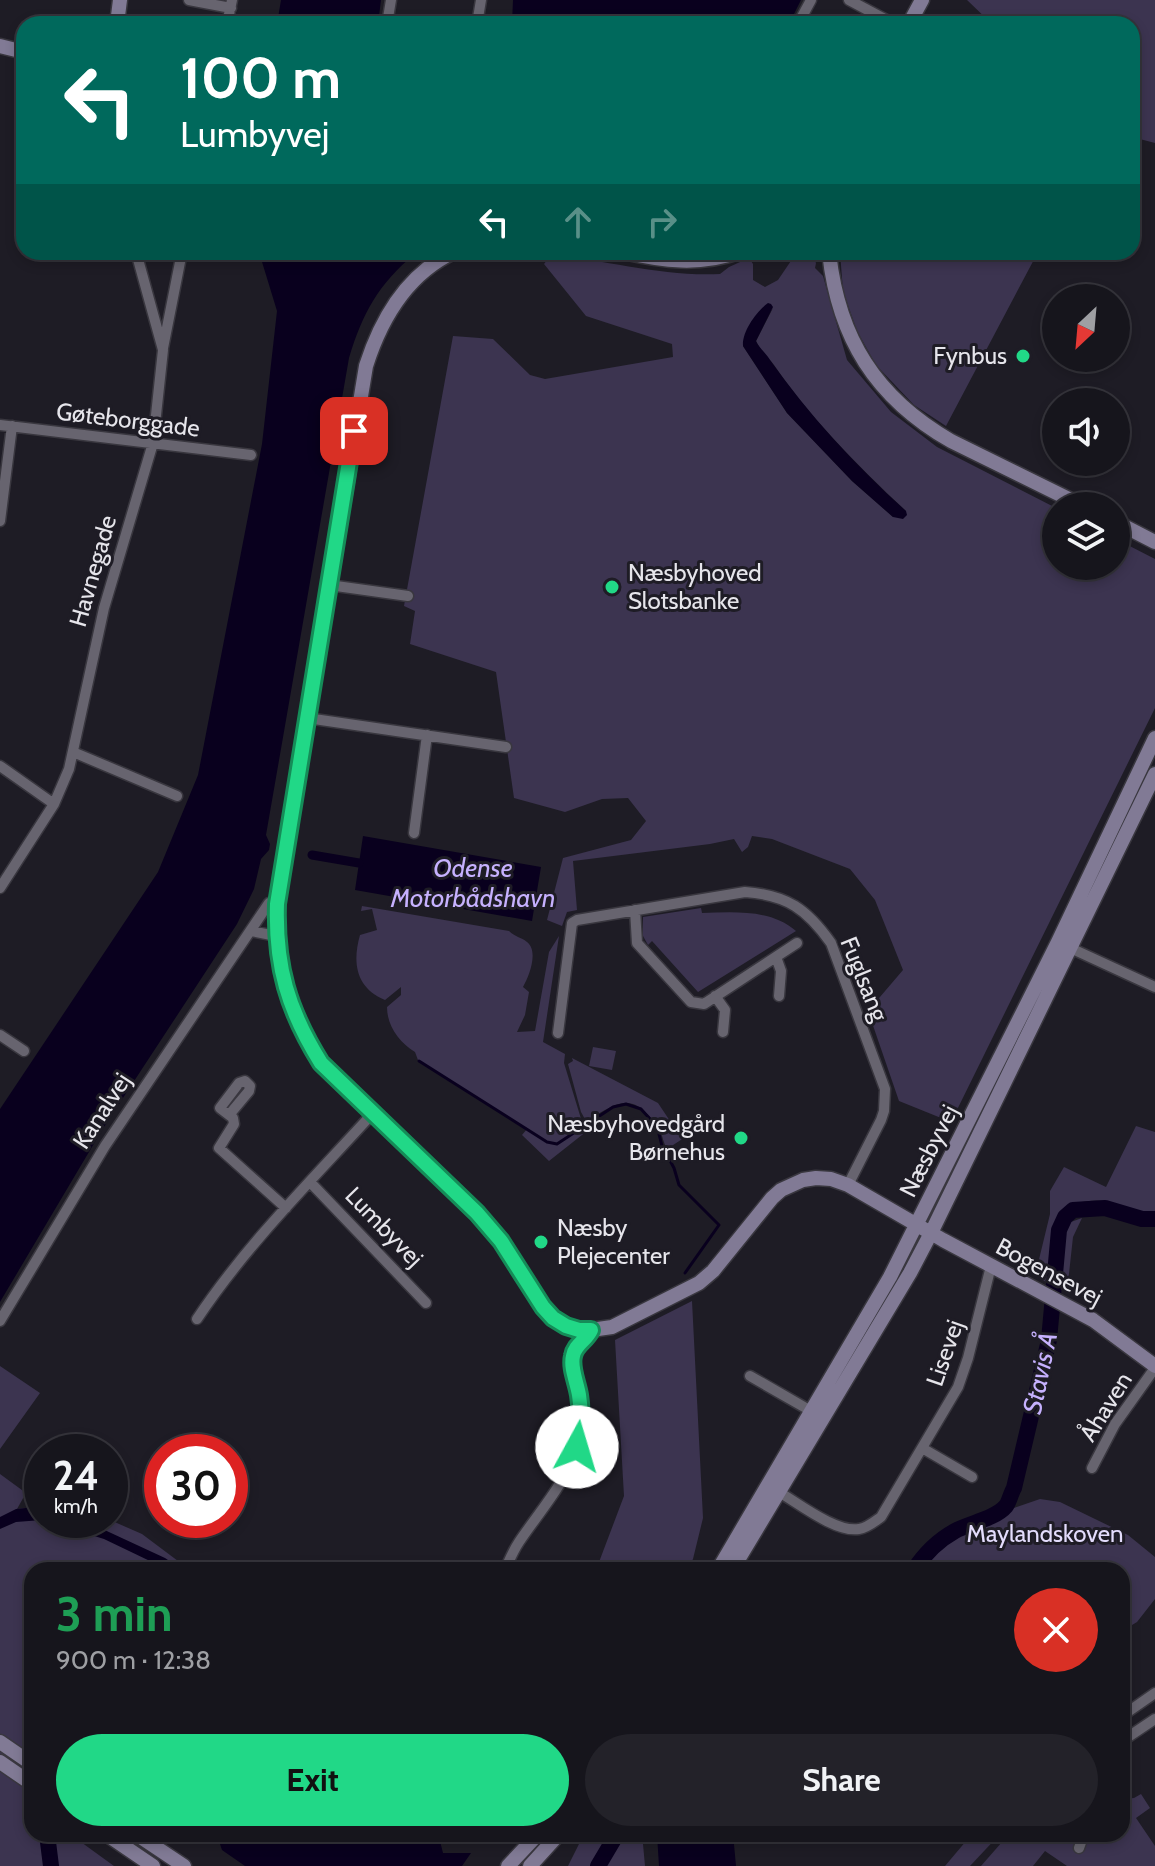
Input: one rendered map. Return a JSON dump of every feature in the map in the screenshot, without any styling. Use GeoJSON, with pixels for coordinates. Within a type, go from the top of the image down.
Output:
{"type":"FeatureCollection","features":[{"type":"Feature","properties":{"kind":"street"},"geometry":{"type":"LineString","coordinates":[[189,0],[232,4]]}},
{"type":"Feature","properties":{"kind":"street"},"geometry":{"type":"LineString","coordinates":[[849,0],[879,16]]}},
{"type":"Feature","properties":{"kind":"street","name":"Havnegade"},"geometry":{"type":"LineString","coordinates":[[0,888],[54,804],[63,784],[73,752],[104,608],[153,443],[163,350],[138,260]]}},
{"type":"Feature","properties":{"kind":"street"},"geometry":{"type":"LineString","coordinates":[[163,350],[180,260]]}},
{"type":"Feature","properties":{"kind":"street"},"geometry":{"type":"LineString","coordinates":[[442,260],[423,272],[400,296],[379,329],[361,392],[277,904],[276,936],[293,1011],[321,1063],[477,1213],[501,1241],[543,1307],[566,1326],[579,1330],[612,1327],[699,1283],[713,1271],[781,1190],[816,1178],[848,1185]]}},
{"type":"Feature","properties":{"kind":"street"},"geometry":{"type":"LineString","coordinates":[[667,260],[705,260]]}},
{"type":"Feature","properties":{"kind":"street"},"geometry":{"type":"LineString","coordinates":[[830,260],[837,302],[850,336],[867,366],[902,406],[951,441],[1055,492]]}},
{"type":"Feature","properties":{"kind":"street","name":"Gøteborggade"},"geometry":{"type":"LineString","coordinates":[[0,425],[251,455]]}},
{"type":"Feature","properties":{"kind":"street"},"geometry":{"type":"LineString","coordinates":[[0,521],[12,426]]}},
{"type":"Feature","properties":{"kind":"street"},"geometry":{"type":"LineString","coordinates":[[1130,529],[1155,542]]}},
{"type":"Feature","properties":{"kind":"street"},"geometry":{"type":"LineString","coordinates":[[329,585],[408,596]]}},
{"type":"Feature","properties":{"kind":"street"},"geometry":{"type":"LineString","coordinates":[[307,718],[506,747]]}},
{"type":"Feature","properties":{"kind":"street"},"geometry":{"type":"LineString","coordinates":[[414,833],[427,735]]}},
{"type":"Feature","properties":{"kind":"street","name":"Næsbyvej"},"geometry":{"type":"LineString","coordinates":[[737,1562],[931,1233],[1064,945],[1155,738]]}},
{"type":"Feature","properties":{"kind":"street"},"geometry":{"type":"LineString","coordinates":[[73,752],[177,796]]}},
{"type":"Feature","properties":{"kind":"street"},"geometry":{"type":"LineString","coordinates":[[0,766],[54,804]]}},
{"type":"Feature","properties":{"kind":"street","name":"Næsbyvej"},"geometry":{"type":"LineString","coordinates":[[723,1562],[890,1277],[956,1146],[1155,774]]}},
{"type":"Feature","properties":{"kind":"street","name":"Fuglsang"},"geometry":{"type":"LineString","coordinates":[[558,1033],[572,923],[577,920],[745,892],[783,899],[818,924],[831,943],[885,1089],[881,1120],[848,1185]]}},
{"type":"Feature","properties":{"kind":"street","name":"Kanalvej"},"geometry":{"type":"LineString","coordinates":[[0,1321],[105,1146],[269,903],[277,904]]}},
{"type":"Feature","properties":{"kind":"street"},"geometry":{"type":"LineString","coordinates":[[635,910],[637,943],[691,1002],[697,1004],[704,1004],[797,943]]}},
{"type":"Feature","properties":{"kind":"street"},"geometry":{"type":"LineString","coordinates":[[251,931],[276,936]]}},
{"type":"Feature","properties":{"kind":"street"},"geometry":{"type":"LineString","coordinates":[[1064,945],[1155,987]]}},
{"type":"Feature","properties":{"kind":"street"},"geometry":{"type":"LineString","coordinates":[[776,957],[781,971],[779,996]]}},
{"type":"Feature","properties":{"kind":"street"},"geometry":{"type":"LineString","coordinates":[[715,996],[725,1010],[723,1032]]}},
{"type":"Feature","properties":{"kind":"street"},"geometry":{"type":"LineString","coordinates":[[0,1035],[24,1051]]}},
{"type":"Feature","properties":{"kind":"street","name":"Lumbyvej"},"geometry":{"type":"LineString","coordinates":[[197,1319],[230,1273],[373,1113]]}},
{"type":"Feature","properties":{"kind":"street"},"geometry":{"type":"LineString","coordinates":[[229,1115],[234,1124],[219,1148],[286,1208]]}},
{"type":"Feature","properties":{"kind":"street"},"geometry":{"type":"LineString","coordinates":[[931,1233],[928,1224],[954,1169],[956,1146]]}},
{"type":"Feature","properties":{"kind":"street","name":"Lumbyvej"},"geometry":{"type":"LineString","coordinates":[[310,1182],[426,1303]]}},
{"type":"Feature","properties":{"kind":"street","name":"Bogensevej"},"geometry":{"type":"LineString","coordinates":[[848,1185],[1072,1308],[1153,1361]]}},
{"type":"Feature","properties":{"kind":"street"},"geometry":{"type":"LineString","coordinates":[[894,1299],[922,1235],[917,1225]]}},
{"type":"Feature","properties":{"kind":"street","name":"Lisevej"},"geometry":{"type":"LineString","coordinates":[[779,1492],[837,1526],[849,1529],[860,1529],[881,1517],[958,1387],[991,1266]]}},
{"type":"Feature","properties":{"kind":"street"},"geometry":{"type":"LineString","coordinates":[[509,1562],[516,1546],[561,1481],[577,1447],[581,1414],[572,1364],[573,1352],[591,1330]]}},
{"type":"Feature","properties":{"kind":"street","name":"Åhaven"},"geometry":{"type":"LineString","coordinates":[[1092,1468],[1153,1361]]}},
{"type":"Feature","properties":{"kind":"street"},"geometry":{"type":"LineString","coordinates":[[750,1376],[811,1411]]}},
{"type":"Feature","properties":{"kind":"street"},"geometry":{"type":"LineString","coordinates":[[922,1448],[972,1477]]}},
{"type":"Feature","properties":{"kind":"street"},"geometry":{"type":"LineString","coordinates":[[1130,1710],[1155,1693]]}},
{"type":"Feature","properties":{"kind":"street"},"geometry":{"type":"LineString","coordinates":[[1130,1736],[1155,1720]]}},
{"type":"Feature","properties":{"kind":"street"},"geometry":{"type":"LineString","coordinates":[[0,1742],[24,1758]]}},
{"type":"Feature","properties":{"kind":"street"},"geometry":{"type":"LineString","coordinates":[[0,1762],[24,1778]]}},
{"type":"Feature","properties":{"kind":"street"},"geometry":{"type":"LineString","coordinates":[[118,1842],[153,1866]]}},
{"type":"Feature","properties":{"kind":"street"},"geometry":{"type":"LineString","coordinates":[[148,1842],[184,1866]]}},
{"type":"Feature","properties":{"kind":"street"},"geometry":{"type":"LineString","coordinates":[[510,1864],[531,1842]]}},
{"type":"Feature","properties":{"kind":"street"},"geometry":{"type":"LineString","coordinates":[[530,1866],[552,1842]]}},
{"type":"Feature","properties":{"kind":"street"},"geometry":{"type":"LineString","coordinates":[[1079,1848],[1081,1842]]}},
{"type":"Feature","properties":{"kind":"green space"},"geometry":{"type":"Polygon","coordinates":[[[967,0],[1155,0],[1155,143],[1140,139],[1140,16],[984,16],[967,0]]]}},
{"type":"Feature","properties":{"kind":"green space"},"geometry":{"type":"Polygon","coordinates":[[[547,260],[590,260],[657,271],[720,274],[729,267],[750,260],[753,280],[765,287],[778,280],[792,260],[815,260],[815,268],[823,276],[847,360],[891,412],[937,447],[1042,501],[1042,580],[1130,580],[1130,546],[1155,559],[1155,708],[951,1122],[899,1101],[868,1011],[903,970],[875,900],[850,869],[772,839],[752,836],[748,847],[742,852],[734,839],[573,861],[577,910],[567,912],[562,926],[547,920],[563,858],[631,840],[646,821],[628,798],[602,799],[565,812],[514,798],[496,672],[410,644],[415,611],[404,606],[453,336],[493,339],[530,375],[545,379],[673,357],[672,344],[586,316],[544,264],[547,260]],[[773,308],[743,346],[787,413],[852,481],[893,517],[906,511],[819,423],[756,341],[773,308]]]}},
{"type":"Feature","properties":{"kind":"green space"},"geometry":{"type":"Polygon","coordinates":[[[841,260],[1034,260],[946,426],[914,405],[876,365],[857,331],[843,291],[841,260]]]}},
{"type":"Feature","properties":{"kind":"green space"},"geometry":{"type":"Polygon","coordinates":[[[362,906],[509,931],[527,942],[533,958],[523,987],[529,992],[525,1015],[517,1032],[535,1031],[549,952],[559,936],[543,1042],[565,1054],[564,1063],[581,1127],[587,1131],[549,1161],[522,1135],[527,1129],[418,1060],[389,1021],[387,1007],[401,995],[401,987],[385,1000],[368,989],[359,974],[356,955],[360,935],[377,930],[372,909],[361,911],[362,906]]]}},
{"type":"Feature","properties":{"kind":"green space"},"geometry":{"type":"Polygon","coordinates":[[[701,908],[702,913],[764,915],[796,931],[698,992],[652,941],[648,945],[643,936],[643,917],[701,908]]]}},
{"type":"Feature","properties":{"kind":"green space"},"geometry":{"type":"Polygon","coordinates":[[[593,1047],[616,1051],[612,1070],[589,1066],[593,1047]]]}},
{"type":"Feature","properties":{"kind":"green space"},"geometry":{"type":"Polygon","coordinates":[[[572,1058],[658,1103],[676,1130],[693,1132],[667,1149],[653,1120],[630,1103],[615,1105],[586,1121],[568,1064],[573,1061],[572,1058]]]}},
{"type":"Feature","properties":{"kind":"green space"},"geometry":{"type":"Polygon","coordinates":[[[1136,1126],[1155,1132],[1155,1215],[1138,1214],[1107,1201],[1086,1201],[1067,1208],[1057,1223],[1050,1284],[1035,1276],[1050,1214],[1050,1191],[1064,1167],[1106,1187],[1136,1126]]]}},
{"type":"Feature","properties":{"kind":"green space"},"geometry":{"type":"Polygon","coordinates":[[[1082,1218],[1073,1237],[1067,1292],[1059,1288],[1062,1235],[1068,1223],[1082,1218]]]}},
{"type":"Feature","properties":{"kind":"green space"},"geometry":{"type":"Polygon","coordinates":[[[692,1301],[703,1518],[691,1562],[599,1562],[624,1496],[615,1340],[692,1301]]]}},
{"type":"Feature","properties":{"kind":"green space"},"geometry":{"type":"Polygon","coordinates":[[[0,1366],[40,1393],[0,1449],[0,1366]]]}},
{"type":"Feature","properties":{"kind":"green space"},"geometry":{"type":"Polygon","coordinates":[[[0,1474],[24,1492],[17,1509],[24,1508],[24,1538],[128,1538],[128,1528],[142,1534],[179,1562],[24,1562],[24,1842],[81,1842],[114,1866],[0,1866],[0,1474]]]}},
{"type":"Feature","properties":{"kind":"green space","name":"Maylandskoven"},"geometry":{"type":"Polygon","coordinates":[[[1040,1499],[1060,1502],[1128,1535],[1155,1557],[1155,1599],[1130,1626],[1130,1562],[920,1562],[945,1538],[1006,1506],[1014,1508],[1040,1499]]]}},
{"type":"Feature","properties":{"kind":"green space"},"geometry":{"type":"Polygon","coordinates":[[[1141,1794],[1150,1808],[1136,1818],[1155,1846],[1155,1866],[1067,1866],[1045,1851],[1033,1866],[981,1866],[1002,1842],[1130,1842],[1130,1798],[1141,1794]]]}},
{"type":"Feature","properties":{"kind":"green space"},"geometry":{"type":"Polygon","coordinates":[[[580,1842],[644,1842],[645,1866],[568,1866],[580,1842]]]}},
{"type":"Feature","properties":{"kind":"green space"},"geometry":{"type":"Polygon","coordinates":[[[965,1842],[992,1842],[970,1866],[945,1866],[965,1842]]]}},
{"type":"Feature","properties":{"kind":"water"},"geometry":{"type":"Polygon","coordinates":[[[281,0],[381,0],[379,16],[278,16],[281,0]]]}},
{"type":"Feature","properties":{"kind":"water"},"geometry":{"type":"Polygon","coordinates":[[[513,0],[801,0],[793,16],[512,16],[513,0]]]}},
{"type":"Feature","properties":{"kind":"water"},"geometry":{"type":"Polygon","coordinates":[[[261,260],[408,260],[374,299],[349,358],[266,835],[269,850],[261,859],[254,889],[237,924],[102,1130],[0,1302],[0,1109],[158,872],[198,775],[262,444],[277,311],[261,260]]]}},
{"type":"Feature","properties":{"kind":"water"},"geometry":{"type":"Polygon","coordinates":[[[768,303],[773,307],[757,344],[834,439],[906,511],[903,519],[893,517],[852,481],[787,413],[743,346],[751,322],[768,303]]]}},
{"type":"Feature","properties":{"kind":"water","name":"Odense Motorbådshavn"},"geometry":{"type":"Polygon","coordinates":[[[363,836],[541,867],[532,921],[355,890],[363,836]]]}},
{"type":"Feature","properties":{"kind":"water"},"geometry":{"type":"Polygon","coordinates":[[[24,1508],[24,1521],[0,1529],[0,1517],[24,1508]]]}},
{"type":"Feature","properties":{"kind":"water"},"geometry":{"type":"Polygon","coordinates":[[[101,1538],[122,1538],[171,1562],[152,1562],[101,1538]]]}},
{"type":"Feature","properties":{"kind":"water"},"geometry":{"type":"Polygon","coordinates":[[[440,1842],[443,1853],[471,1853],[462,1866],[245,1866],[222,1850],[220,1844],[440,1842]]]}},
{"type":"Feature","properties":{"kind":"water"},"geometry":{"type":"Polygon","coordinates":[[[658,1842],[734,1842],[736,1866],[659,1866],[658,1842]]]}},
{"type":"Feature","properties":{"kind":"waterway"},"geometry":{"type":"LineString","coordinates":[[312,855],[359,863]]}},
{"type":"Feature","properties":{"kind":"waterway"},"geometry":{"type":"LineString","coordinates":[[419,1061],[547,1142],[557,1144],[613,1107],[626,1104],[641,1109],[658,1130],[679,1185],[719,1225],[685,1273]]}},
{"type":"Feature","properties":{"kind":"waterway","name":"Stavis Å"},"geometry":{"type":"LineString","coordinates":[[920,1562],[943,1539],[1001,1510],[1014,1488],[1049,1340],[1059,1230],[1065,1217],[1073,1210],[1105,1208],[1142,1219],[1155,1219]]}},
{"type":"Feature","properties":{"kind":"waterway","name":"Stavis Å"},"geometry":{"type":"LineString","coordinates":[[48,1842],[51,1866]]}},
{"type":"Feature","properties":{"kind":"waterway","name":"Stavis Å"},"geometry":{"type":"LineString","coordinates":[[598,1866],[612,1842]]}},
{"type":"Feature","properties":{"kind":"place","name":"Fynbus"},"geometry":{"type":"Point","coordinates":[1023,356]}},
{"type":"Feature","properties":{"kind":"place","name":"Næsbyhoved Slotsbanke"},"geometry":{"type":"Point","coordinates":[612,587]}},
{"type":"Feature","properties":{"kind":"place","name":"Næsbyhovedgård Børnehus"},"geometry":{"type":"Point","coordinates":[741,1138]}},
{"type":"Feature","properties":{"kind":"place","name":"Næsby Plejecenter"},"geometry":{"type":"Point","coordinates":[541,1242]}},
{"type":"Feature","properties":{"kind":"route"},"geometry":{"type":"LineString","coordinates":[[354,431],[277,904],[276,936],[284,982],[304,1036],[321,1063],[477,1213],[501,1241],[553,1318],[566,1326],[591,1330],[573,1352],[572,1364],[581,1414],[577,1447]]}}]}
